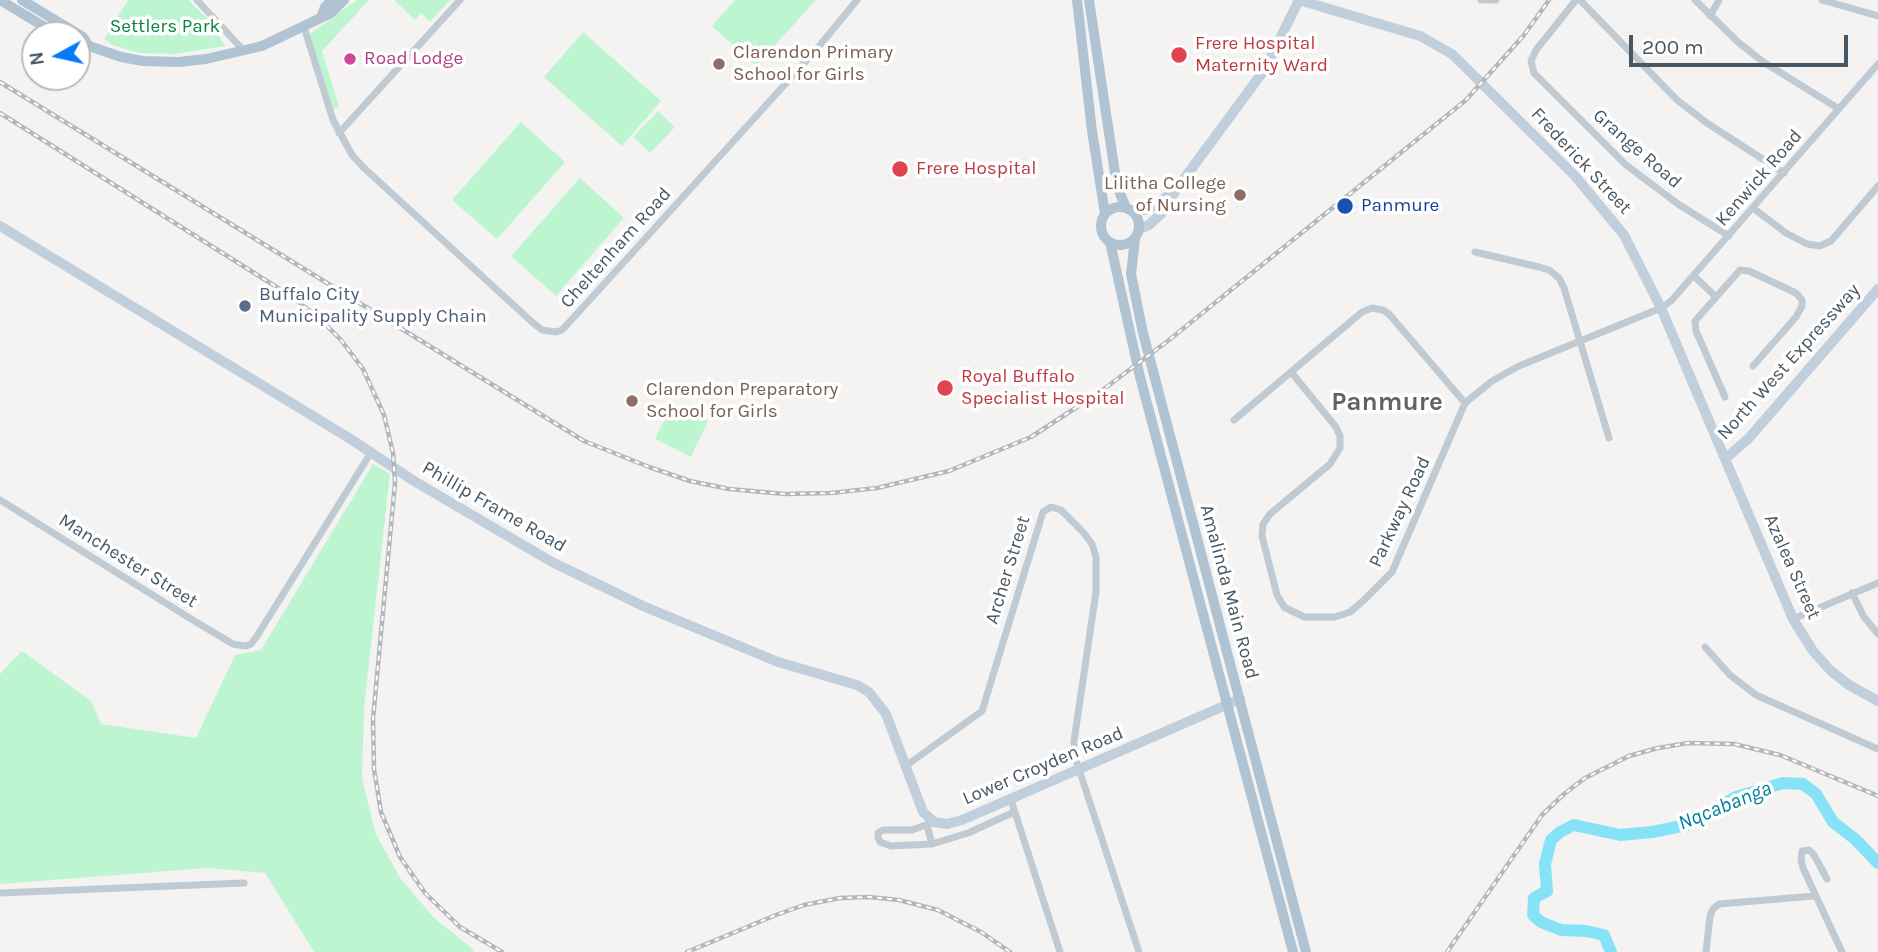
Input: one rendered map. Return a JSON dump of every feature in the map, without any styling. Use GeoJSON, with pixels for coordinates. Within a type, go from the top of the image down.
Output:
{"type":"FeatureCollection","features":[{"type":"Feature","properties":{"kind":"main road"},"geometry":{"type":"LineString","coordinates":[[1,0],[35,21]]}},
{"type":"Feature","properties":{"kind":"main road"},"geometry":{"type":"LineString","coordinates":[[22,0],[57,21]]}},
{"type":"Feature","properties":{"kind":"main road"},"geometry":{"type":"LineString","coordinates":[[91,48],[121,57],[165,62],[206,59],[245,51],[304,27],[326,7],[344,0]]}},
{"type":"Feature","properties":{"kind":"main road","name":"Amalinda Main Road"},"geometry":{"type":"LineString","coordinates":[[1077,0],[1092,131],[1105,214],[1101,226],[1105,238],[1110,242],[1130,340],[1293,952]]}},
{"type":"Feature","properties":{"kind":"main road"},"geometry":{"type":"LineString","coordinates":[[1089,0],[1117,187],[1128,209],[1138,218],[1137,234],[1120,245],[1110,242]]}},
{"type":"Feature","properties":{"kind":"main road"},"geometry":{"type":"LineString","coordinates":[[1105,214],[1114,208],[1128,209]]}},
{"type":"Feature","properties":{"kind":"main road","name":"Amalinda Main Road"},"geometry":{"type":"LineString","coordinates":[[1137,234],[1130,274],[1150,364],[1306,952]]}},
{"type":"Feature","properties":{"kind":"street"},"geometry":{"type":"LineString","coordinates":[[339,133],[460,0]]}},
{"type":"Feature","properties":{"kind":"street","name":"Cheltenham Road"},"geometry":{"type":"LineString","coordinates":[[304,27],[339,133],[363,167],[532,322],[542,330],[556,332],[568,324],[858,0]]}},
{"type":"Feature","properties":{"kind":"street"},"geometry":{"type":"LineString","coordinates":[[1137,234],[1162,213],[1178,187],[1270,62],[1300,0]]}},
{"type":"Feature","properties":{"kind":"street","name":"Frederick Street"},"geometry":{"type":"LineString","coordinates":[[1300,0],[1420,36],[1452,54],[1575,176],[1631,245],[1661,308],[1725,459]]}},
{"type":"Feature","properties":{"kind":"street"},"geometry":{"type":"LineString","coordinates":[[1481,0],[1496,0]]}},
{"type":"Feature","properties":{"kind":"street"},"geometry":{"type":"LineString","coordinates":[[1578,0],[1677,100],[1723,134],[1784,173]]}},
{"type":"Feature","properties":{"kind":"street","name":"Grange Road"},"geometry":{"type":"LineString","coordinates":[[1578,0],[1536,50],[1531,61],[1534,73],[1626,164],[1678,204],[1729,236]]}},
{"type":"Feature","properties":{"kind":"street"},"geometry":{"type":"LineString","coordinates":[[1695,0],[1738,42],[1762,61],[1839,109]]}},
{"type":"Feature","properties":{"kind":"street"},"geometry":{"type":"LineString","coordinates":[[1710,16],[1719,0]]}},
{"type":"Feature","properties":{"kind":"street"},"geometry":{"type":"LineString","coordinates":[[1822,0],[1878,16]]}},
{"type":"Feature","properties":{"kind":"street"},"geometry":{"type":"LineString","coordinates":[[199,1],[245,51]]}},
{"type":"Feature","properties":{"kind":"street","name":"Kenwick Road"},"geometry":{"type":"LineString","coordinates":[[1661,308],[1695,277],[1878,64]]}},
{"type":"Feature","properties":{"kind":"street"},"geometry":{"type":"LineString","coordinates":[[1753,208],[1786,233],[1807,244],[1820,246],[1831,241],[1878,186]]}},
{"type":"Feature","properties":{"kind":"street"},"geometry":{"type":"LineString","coordinates":[[1128,209],[1140,211],[1154,206],[1178,187]]}},
{"type":"Feature","properties":{"kind":"street","name":"Phillip Frame Road"},"geometry":{"type":"LineString","coordinates":[[0,226],[349,438],[414,481],[552,562],[595,584],[778,662],[863,689],[879,702],[886,714],[923,812],[930,823]]}},
{"type":"Feature","properties":{"kind":"street"},"geometry":{"type":"LineString","coordinates":[[1475,252],[1539,267],[1555,274],[1564,288],[1609,438]]}},
{"type":"Feature","properties":{"kind":"street"},"geometry":{"type":"LineString","coordinates":[[1725,397],[1695,326],[1697,317],[1735,273],[1744,270],[1796,293],[1802,300],[1796,317],[1753,366]]}},
{"type":"Feature","properties":{"kind":"street"},"geometry":{"type":"LineString","coordinates":[[1695,277],[1715,296]]}},
{"type":"Feature","properties":{"kind":"street","name":"North West Expressway"},"geometry":{"type":"LineString","coordinates":[[1725,459],[1749,438],[1878,289]]}},
{"type":"Feature","properties":{"kind":"street"},"geometry":{"type":"LineString","coordinates":[[1234,420],[1362,312],[1377,308],[1389,314],[1465,403]]}},
{"type":"Feature","properties":{"kind":"street","name":"Parkway Road"},"geometry":{"type":"LineString","coordinates":[[1291,372],[1336,427],[1341,442],[1338,454],[1329,464],[1270,514],[1263,524],[1262,537],[1280,601],[1289,612],[1304,617],[1325,618],[1343,615],[1387,579],[1465,403],[1481,388],[1504,374],[1578,341],[1661,308]]}},
{"type":"Feature","properties":{"kind":"street","name":"Manchester Street"},"geometry":{"type":"LineString","coordinates":[[0,500],[196,622],[241,646],[251,644],[257,636],[373,455]]}},
{"type":"Feature","properties":{"kind":"street","name":"Azalea Street"},"geometry":{"type":"LineString","coordinates":[[1725,459],[1793,619],[1812,651],[1849,685],[1878,701]]}},
{"type":"Feature","properties":{"kind":"street","name":"Archer Street"},"geometry":{"type":"LineString","coordinates":[[906,765],[982,711],[1042,512],[1051,507],[1066,514],[1083,532],[1092,544],[1096,557],[1096,592],[1073,748],[1079,770]]}},
{"type":"Feature","properties":{"kind":"street"},"geometry":{"type":"LineString","coordinates":[[1793,619],[1878,583]]}},
{"type":"Feature","properties":{"kind":"street"},"geometry":{"type":"LineString","coordinates":[[1852,593],[1864,617],[1878,634]]}},
{"type":"Feature","properties":{"kind":"street"},"geometry":{"type":"LineString","coordinates":[[1705,647],[1730,675],[1756,695],[1878,749]]}},
{"type":"Feature","properties":{"kind":"street","name":"Lower Croyden Road"},"geometry":{"type":"LineString","coordinates":[[1014,812],[968,833],[932,844],[891,846],[880,842],[878,837],[878,833],[883,830],[903,831],[930,823],[955,822],[1240,699]]}},
{"type":"Feature","properties":{"kind":"street"},"geometry":{"type":"LineString","coordinates":[[1079,770],[1139,952]]}},
{"type":"Feature","properties":{"kind":"street"},"geometry":{"type":"LineString","coordinates":[[1011,800],[1060,952]]}},
{"type":"Feature","properties":{"kind":"street"},"geometry":{"type":"LineString","coordinates":[[930,823],[932,844]]}},
{"type":"Feature","properties":{"kind":"street"},"geometry":{"type":"LineString","coordinates":[[1827,879],[1814,855],[1809,850],[1802,851],[1801,860],[1814,895],[1842,952]]}},
{"type":"Feature","properties":{"kind":"street"},"geometry":{"type":"LineString","coordinates":[[0,893],[244,883]]}},
{"type":"Feature","properties":{"kind":"street"},"geometry":{"type":"LineString","coordinates":[[1706,952],[1710,916],[1719,904],[1814,895]]}},
{"type":"Feature","properties":{"kind":"green space","name":"Settlers Park"},"geometry":{"type":"Polygon","coordinates":[[[128,0],[188,0],[210,21],[225,46],[175,54],[139,53],[113,45],[104,39],[128,0]]]}},
{"type":"Feature","properties":{"kind":"green space"},"geometry":{"type":"Polygon","coordinates":[[[357,0],[369,0],[322,51],[339,107],[333,109],[310,34],[357,0]]]}},
{"type":"Feature","properties":{"kind":"green space"},"geometry":{"type":"Polygon","coordinates":[[[394,0],[450,0],[430,22],[421,13],[415,20],[394,0]]]}},
{"type":"Feature","properties":{"kind":"green space"},"geometry":{"type":"Polygon","coordinates":[[[735,0],[816,0],[756,66],[712,26],[735,0]]]}},
{"type":"Feature","properties":{"kind":"green space"},"geometry":{"type":"Polygon","coordinates":[[[583,32],[661,101],[622,146],[544,77],[583,32]]]}},
{"type":"Feature","properties":{"kind":"green space"},"geometry":{"type":"Polygon","coordinates":[[[658,111],[675,127],[650,153],[633,137],[658,111]]]}},
{"type":"Feature","properties":{"kind":"green space"},"geometry":{"type":"Polygon","coordinates":[[[521,122],[565,162],[497,239],[452,200],[521,122]]]}},
{"type":"Feature","properties":{"kind":"green space"},"geometry":{"type":"Polygon","coordinates":[[[580,178],[624,218],[556,296],[511,256],[580,178]]]}},
{"type":"Feature","properties":{"kind":"green space"},"geometry":{"type":"Polygon","coordinates":[[[672,404],[708,421],[691,457],[655,439],[672,404]]]}},
{"type":"Feature","properties":{"kind":"green space"},"geometry":{"type":"Polygon","coordinates":[[[373,464],[390,474],[364,708],[362,777],[375,832],[400,878],[433,917],[473,949],[473,952],[314,952],[265,873],[208,868],[0,884],[0,674],[22,651],[91,701],[101,724],[196,738],[235,655],[261,650],[373,464]]]}},
{"type":"Feature","properties":{"kind":"waterway","name":"Nqcabanga"},"geometry":{"type":"LineString","coordinates":[[1611,952],[1604,935],[1561,930],[1541,922],[1533,915],[1534,898],[1547,891],[1545,864],[1551,840],[1574,825],[1620,835],[1652,832],[1687,825],[1736,797],[1783,783],[1803,784],[1816,794],[1833,822],[1855,839],[1878,863]]}},
{"type":"Feature","properties":{"kind":"railway"},"geometry":{"type":"LineString","coordinates":[[0,82],[584,441],[690,481],[729,489],[785,494],[831,493],[877,488],[949,471],[1031,437],[1100,392],[1169,340],[1466,100],[1524,35],[1549,0]]}},
{"type":"Feature","properties":{"kind":"railway"},"geometry":{"type":"LineString","coordinates":[[0,113],[294,298],[341,340],[363,369],[384,415],[393,453],[395,483],[373,719],[374,769],[381,812],[400,857],[425,893],[460,927],[502,952]]}},
{"type":"Feature","properties":{"kind":"railway"},"geometry":{"type":"LineString","coordinates":[[1447,952],[1542,815],[1585,778],[1629,756],[1688,743],[1734,744],[1780,755],[1878,796]]}},
{"type":"Feature","properties":{"kind":"railway"},"geometry":{"type":"LineString","coordinates":[[687,952],[804,905],[840,898],[869,897],[899,900],[938,910],[981,932],[1010,952]]}},
{"type":"Feature","properties":{"kind":"place","name":"Frere Hospital Maternity Ward"},"geometry":{"type":"Point","coordinates":[1179,55]}},
{"type":"Feature","properties":{"kind":"place","name":"Road Lodge"},"geometry":{"type":"Point","coordinates":[350,59]}},
{"type":"Feature","properties":{"kind":"place","name":"Clarendon Primary School for Girls"},"geometry":{"type":"Point","coordinates":[719,64]}},
{"type":"Feature","properties":{"kind":"place","name":"Frere Hospital"},"geometry":{"type":"Point","coordinates":[900,169]}},
{"type":"Feature","properties":{"kind":"place","name":"Lilitha College of Nursing"},"geometry":{"type":"Point","coordinates":[1240,195]}},
{"type":"Feature","properties":{"kind":"place","name":"Panmure"},"geometry":{"type":"Point","coordinates":[1345,206]}},
{"type":"Feature","properties":{"kind":"place","name":"Buffalo City Municipality Supply Chain"},"geometry":{"type":"Point","coordinates":[245,306]}},
{"type":"Feature","properties":{"kind":"place","name":"Royal Buffalo Specialist Hospital"},"geometry":{"type":"Point","coordinates":[945,388]}},
{"type":"Feature","properties":{"kind":"place","name":"Clarendon Preparatory School for Girls"},"geometry":{"type":"Point","coordinates":[632,401]}},
{"type":"Feature","properties":{"kind":"district","name":"Panmure"},"geometry":{"type":"Point","coordinates":[1387,403]}}]}
